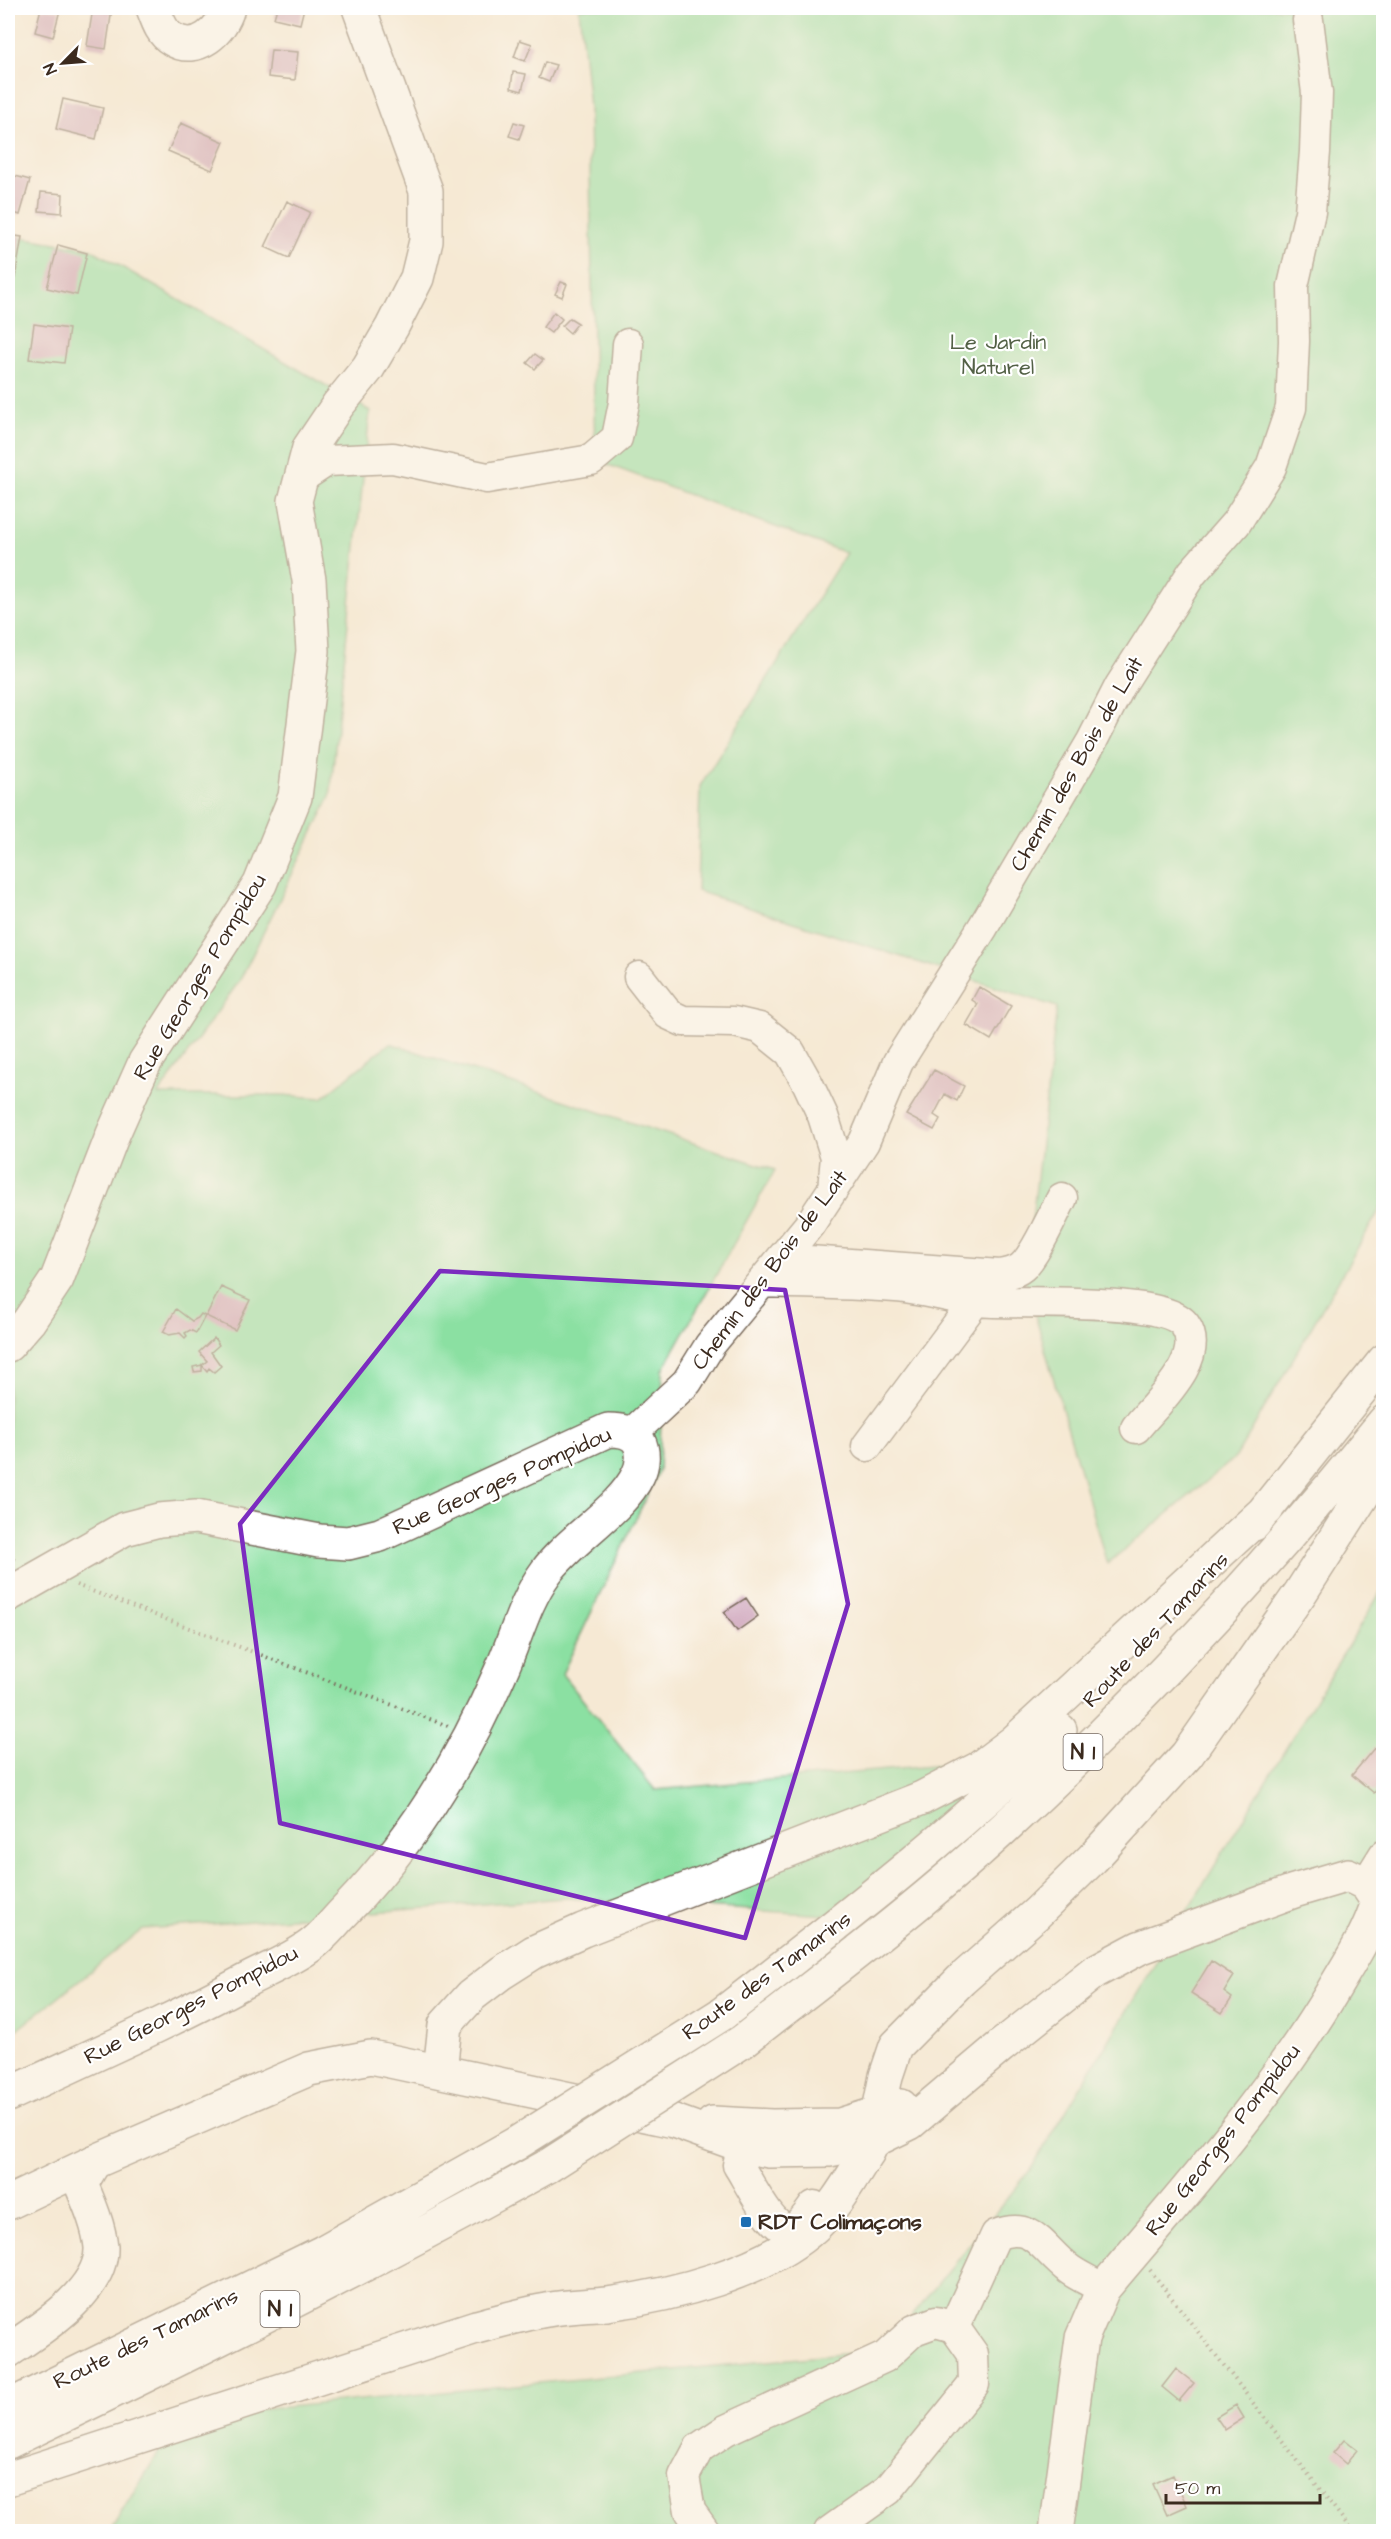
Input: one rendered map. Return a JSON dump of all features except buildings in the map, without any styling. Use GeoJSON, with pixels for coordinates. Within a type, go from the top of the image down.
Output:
{"type":"FeatureCollection","features":[{"type":"Feature","properties":{"kind":"main road"},"geometry":{"type":"LineString","coordinates":[[153,8],[160,25],[172,39],[188,44],[203,41],[215,33],[225,19],[228,8]]}},
{"type":"Feature","properties":{"kind":"main road","name":"Rue Georges Pompidou"},"geometry":{"type":"LineString","coordinates":[[8,1345],[29,1321],[57,1279],[112,1134],[145,1062],[260,884],[295,797],[313,651],[309,580],[295,501],[309,448],[338,405],[368,368],[392,327],[417,278],[426,241],[426,191],[358,8]]}},
{"type":"Feature","properties":{"kind":"main road","name":"Route des Tamarins"},"geometry":{"type":"LineString","coordinates":[[8,2407],[323,2252],[517,2143],[722,2014],[885,1888],[995,1792],[1180,1612],[1267,1509],[1383,1361]]}},
{"type":"Feature","properties":{"kind":"main road","name":"Route des Tamarins"},"geometry":{"type":"LineString","coordinates":[[8,2442],[330,2284],[548,2166],[743,2041],[885,1929],[999,1833],[1065,1770],[1157,1681],[1242,1589],[1333,1485],[1383,1422]]}},
{"type":"Feature","properties":{"kind":"main road","name":"Rue Georges Pompidou"},"geometry":{"type":"LineString","coordinates":[[8,1595],[124,1529],[159,1520],[196,1517],[320,1541],[348,1543],[369,1538],[469,1496],[608,1430],[620,1430],[631,1434],[638,1440],[641,1448],[643,1459],[638,1475],[625,1494],[564,1550],[545,1573],[525,1609],[501,1671],[471,1735],[400,1849],[360,1895],[310,1946],[214,1998],[8,2095]]}},
{"type":"Feature","properties":{"kind":"main road"},"geometry":{"type":"LineString","coordinates":[[8,2479],[476,2327],[549,2309],[607,2304],[655,2296],[740,2270],[796,2241],[816,2225],[846,2186],[876,2128],[886,2076],[896,2046],[961,1980],[1037,1913],[1093,1858],[1187,1755],[1302,1592],[1383,1462]]}},
{"type":"Feature","properties":{"kind":"main road"},"geometry":{"type":"LineString","coordinates":[[440,2071],[446,2025],[471,1996],[534,1952],[583,1930],[864,1822],[922,1798],[978,1769],[1015,1741],[1267,1509]]}},
{"type":"Feature","properties":{"kind":"main road"},"geometry":{"type":"LineString","coordinates":[[8,2210],[309,2069],[372,2057],[674,2121],[743,2146],[769,2151],[829,2150],[876,2128],[909,2103],[965,2075],[1094,1972],[1138,1948],[1324,1881],[1348,1875],[1366,1884]]}},
{"type":"Feature","properties":{"kind":"main road","name":"Rue Georges Pompidou"},"geometry":{"type":"LineString","coordinates":[[1056,2532],[1082,2338],[1103,2289],[1252,2110],[1309,2031],[1370,1929],[1378,1902],[1366,1884]]}},
{"type":"Feature","properties":{"kind":"main road"},"geometry":{"type":"LineString","coordinates":[[674,2121],[876,2128]]}},
{"type":"Feature","properties":{"kind":"main road"},"geometry":{"type":"LineString","coordinates":[[8,2203],[88,2173]]}},
{"type":"Feature","properties":{"kind":"main road"},"geometry":{"type":"LineString","coordinates":[[8,2351],[65,2308],[85,2289],[95,2272],[101,2248],[92,2210],[88,2173]]}},
{"type":"Feature","properties":{"kind":"street","name":"Chemin des Bois de Lait"},"geometry":{"type":"LineString","coordinates":[[631,1434],[687,1382],[710,1346],[773,1271],[833,1190],[864,1142],[898,1062],[983,927],[1092,741],[1120,686],[1192,573],[1236,523],[1271,467],[1291,408],[1294,340],[1293,286],[1310,212],[1316,152],[1317,93],[1308,20]]}},
{"type":"Feature","properties":{"kind":"street"},"geometry":{"type":"LineString","coordinates":[[301,478],[327,461],[393,458],[487,478],[591,460],[617,438],[624,403],[628,344]]}},
{"type":"Feature","properties":{"kind":"street"},"geometry":{"type":"LineString","coordinates":[[639,977],[668,1014],[683,1021],[734,1022],[760,1029],[790,1052],[823,1116],[836,1157],[833,1190]]}},
{"type":"Feature","properties":{"kind":"street"},"geometry":{"type":"LineString","coordinates":[[773,1271],[1009,1274],[1027,1262],[1062,1198]]}},
{"type":"Feature","properties":{"kind":"street"},"geometry":{"type":"LineString","coordinates":[[773,1271],[975,1300],[1142,1307],[1175,1315],[1186,1326],[1190,1354],[1184,1371],[1136,1428]]}},
{"type":"Feature","properties":{"kind":"street"},"geometry":{"type":"LineString","coordinates":[[867,1446],[975,1300]]}},
{"type":"Feature","properties":{"kind":"street"},"geometry":{"type":"LineString","coordinates":[[1366,1884],[1383,1855]]}},
{"type":"Feature","properties":{"kind":"street"},"geometry":{"type":"LineString","coordinates":[[772,2126],[749,2136],[743,2146],[738,2165],[772,2221],[781,2229],[791,2229],[802,2221],[822,2197],[846,2186]]}},
{"type":"Feature","properties":{"kind":"street"},"geometry":{"type":"LineString","coordinates":[[954,2327],[996,2235],[1011,2229],[1026,2230],[1069,2269],[1103,2289]]}},
{"type":"Feature","properties":{"kind":"street"},"geometry":{"type":"LineString","coordinates":[[705,2532],[690,2511],[684,2475],[699,2448],[726,2430],[885,2357],[915,2330],[936,2322],[954,2327],[973,2354],[974,2384],[888,2490],[830,2532]]}},
{"type":"Feature","properties":{"kind":"path"},"geometry":{"type":"LineString","coordinates":[[8,1558],[471,1735]]}},
{"type":"Feature","properties":{"kind":"path"},"geometry":{"type":"LineString","coordinates":[[1135,2250],[1353,2532]]}},
{"type":"Feature","properties":{"kind":"highlighted area"},"geometry":{"type":"Polygon","coordinates":[[[440,1271],[785,1290],[848,1604],[745,1938],[280,1823],[240,1524],[440,1271]]]}},
{"type":"Feature","properties":{"kind":"green space","name":"Le Jardin Naturel"},"geometry":{"type":"Polygon","coordinates":[[[579,8],[1383,8],[1383,1204],[1236,1457],[1107,1564],[1025,1280],[1057,1007],[697,891],[700,786],[846,553],[595,460],[589,107],[579,8]]]}},
{"type":"Feature","properties":{"kind":"green space"},"geometry":{"type":"Polygon","coordinates":[[[8,235],[91,249],[370,411],[330,797],[240,980],[158,1095],[281,1095],[322,1098],[390,1043],[775,1170],[663,1370],[659,1470],[562,1674],[655,1790],[979,1762],[995,1744],[919,1921],[565,1898],[143,1929],[8,2037],[8,235]]]}},
{"type":"Feature","properties":{"kind":"green space"},"geometry":{"type":"Polygon","coordinates":[[[1383,1588],[1383,2531],[109,2532],[181,2417],[884,2350],[1031,2169],[1383,1588]]]}},
{"type":"Feature","properties":{"kind":"place","name":"RDT Colimaçons"},"geometry":{"type":"Point","coordinates":[746,2222]}}]}
